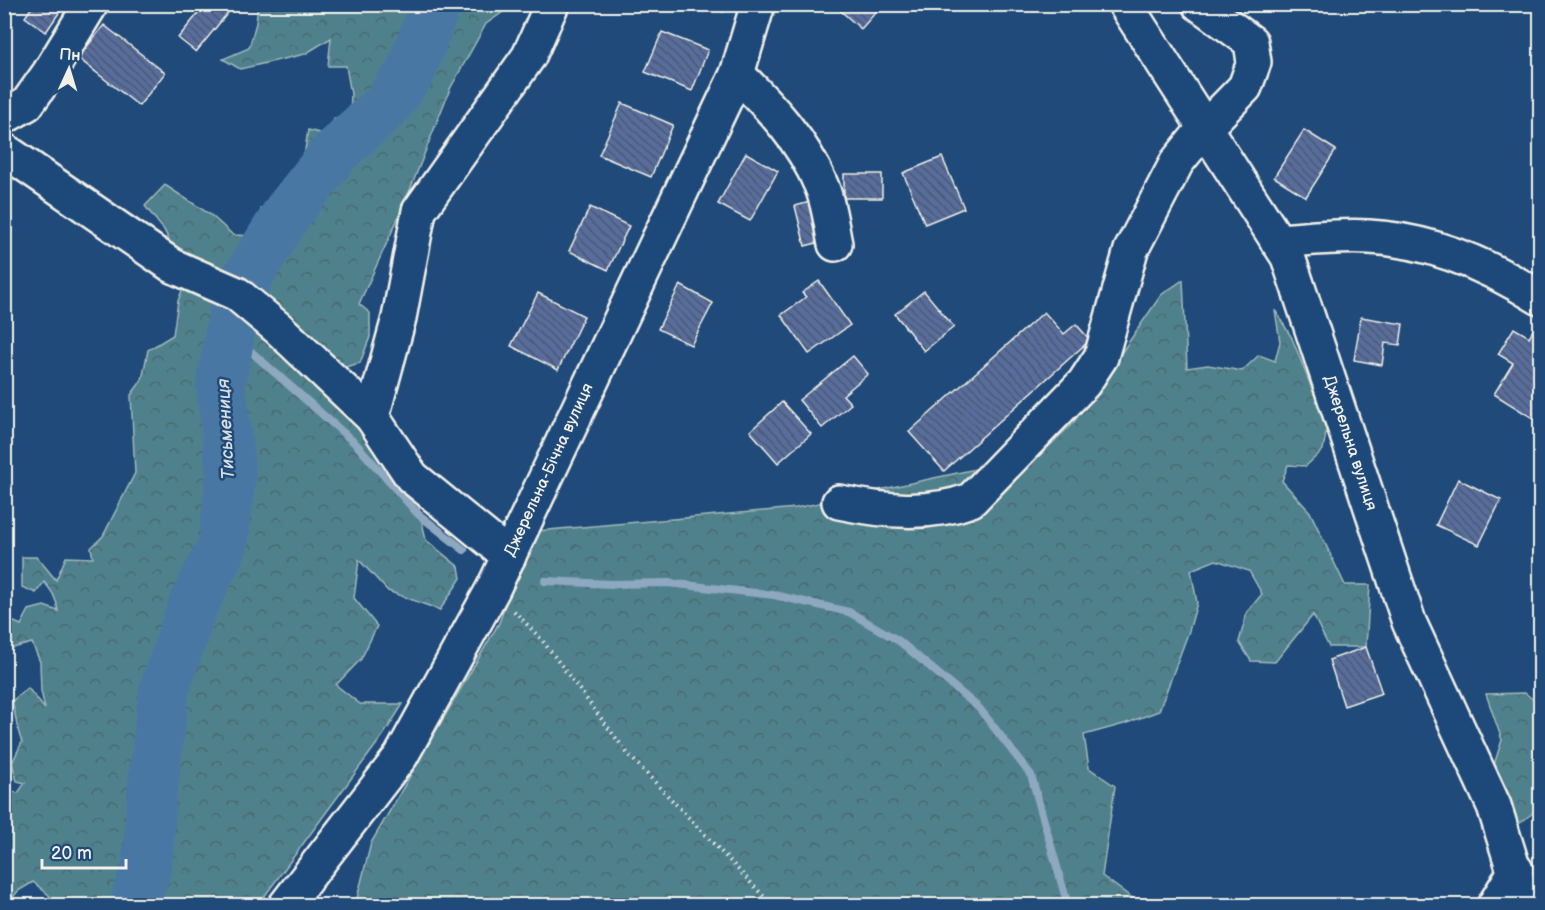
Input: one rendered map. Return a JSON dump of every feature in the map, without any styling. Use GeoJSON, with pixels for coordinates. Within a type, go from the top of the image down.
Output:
{"type":"FeatureCollection","features":[{"type":"Feature","properties":{"kind":"street"},"geometry":{"type":"LineString","coordinates":[[4,117],[27,104],[49,73],[91,4]]}},
{"type":"Feature","properties":{"kind":"street"},"geometry":{"type":"LineString","coordinates":[[372,417],[399,318],[419,211],[529,56],[552,4]]}},
{"type":"Feature","properties":{"kind":"street","name":"Джерельна-Бічна вулиця"},"geometry":{"type":"LineString","coordinates":[[285,906],[401,756],[493,589],[737,74],[758,4]]}},
{"type":"Feature","properties":{"kind":"street","name":"Джерельна вулиця"},"geometry":{"type":"LineString","coordinates":[[1125,4],[1288,257],[1409,622],[1494,806],[1525,906]]}},
{"type":"Feature","properties":{"kind":"street"},"geometry":{"type":"LineString","coordinates":[[839,502],[872,509],[922,510],[952,507],[971,500],[1084,383],[1101,357],[1131,250],[1177,162],[1204,129],[1245,87],[1254,62],[1251,42],[1199,4]]}},
{"type":"Feature","properties":{"kind":"street"},"geometry":{"type":"LineString","coordinates":[[737,74],[771,107],[805,152],[822,186],[835,244]]}},
{"type":"Feature","properties":{"kind":"street"},"geometry":{"type":"LineString","coordinates":[[4,150],[173,266],[237,294],[279,329],[372,417],[412,477],[509,556]]}},
{"type":"Feature","properties":{"kind":"street"},"geometry":{"type":"LineString","coordinates":[[1277,241],[1368,237],[1418,243],[1452,253],[1521,286],[1540,298]]}},
{"type":"Feature","properties":{"kind":"street"},"geometry":{"type":"LineString","coordinates":[[1494,906],[1515,870]]}},
{"type":"Feature","properties":{"kind":"path"},"geometry":{"type":"LineString","coordinates":[[493,589],[542,640],[628,754],[773,906]]}},
{"type":"Feature","properties":{"kind":"green space"},"geometry":{"type":"Polygon","coordinates":[[[258,5],[513,5],[486,24],[450,89],[404,205],[359,304],[370,313],[370,337],[360,363],[341,368],[328,392],[417,499],[426,540],[459,567],[461,578],[440,610],[388,591],[359,560],[354,598],[377,626],[361,659],[336,685],[360,704],[403,704],[384,734],[258,905],[42,905],[50,896],[33,882],[18,891],[5,905],[4,809],[8,807],[5,798],[8,791],[18,793],[25,783],[17,781],[12,763],[22,742],[12,701],[28,688],[45,709],[41,691],[40,662],[32,643],[5,650],[5,618],[21,625],[29,610],[44,606],[58,611],[54,595],[44,582],[36,593],[22,587],[22,557],[37,557],[56,580],[66,557],[93,558],[91,548],[103,536],[135,473],[131,395],[142,380],[148,350],[173,335],[178,301],[184,285],[177,256],[164,230],[145,206],[165,185],[211,215],[233,235],[259,236],[287,251],[294,242],[270,222],[261,209],[273,199],[291,200],[301,177],[308,130],[330,136],[334,118],[350,114],[351,94],[346,66],[328,66],[331,38],[305,54],[240,69],[223,59],[249,48],[258,5]]]}},
{"type":"Feature","properties":{"kind":"green space"},"geometry":{"type":"Polygon","coordinates":[[[1183,280],[1187,368],[1208,365],[1242,371],[1259,355],[1275,361],[1280,342],[1275,310],[1292,338],[1327,427],[1323,450],[1306,466],[1288,465],[1282,481],[1310,512],[1345,585],[1370,585],[1366,647],[1329,647],[1313,615],[1275,662],[1251,661],[1239,642],[1247,612],[1262,594],[1249,571],[1216,560],[1191,570],[1197,603],[1159,711],[1084,735],[1089,768],[1115,786],[1102,876],[1135,900],[1136,905],[355,906],[371,843],[499,623],[511,588],[537,531],[796,508],[1040,455],[1074,422],[1161,295],[1183,280]]]}},
{"type":"Feature","properties":{"kind":"green space"},"geometry":{"type":"Polygon","coordinates":[[[1525,693],[1540,705],[1540,807],[1519,824],[1490,777],[1502,740],[1486,694],[1525,693]]]}},
{"type":"Feature","properties":{"kind":"building"},"geometry":{"type":"Polygon","coordinates":[[[34,4],[65,4],[46,32],[25,17],[34,4]]]}},
{"type":"Feature","properties":{"kind":"building"},"geometry":{"type":"Polygon","coordinates":[[[206,4],[235,4],[196,52],[178,38],[206,4]]]}},
{"type":"Feature","properties":{"kind":"building"},"geometry":{"type":"Polygon","coordinates":[[[709,4],[727,4],[723,12],[709,4]]]}},
{"type":"Feature","properties":{"kind":"building"},"geometry":{"type":"Polygon","coordinates":[[[833,4],[883,4],[861,29],[833,4]]]}},
{"type":"Feature","properties":{"kind":"building"},"geometry":{"type":"Polygon","coordinates":[[[104,25],[165,73],[139,106],[78,58],[104,25]]]}},
{"type":"Feature","properties":{"kind":"building"},"geometry":{"type":"Polygon","coordinates":[[[662,32],[708,50],[692,91],[645,72],[662,32]]]}},
{"type":"Feature","properties":{"kind":"building"},"geometry":{"type":"Polygon","coordinates":[[[622,103],[673,125],[651,177],[599,155],[622,103]]]}},
{"type":"Feature","properties":{"kind":"building"},"geometry":{"type":"Polygon","coordinates":[[[1304,130],[1336,150],[1306,197],[1274,177],[1304,130]]]}},
{"type":"Feature","properties":{"kind":"building"},"geometry":{"type":"Polygon","coordinates":[[[746,153],[778,171],[750,221],[718,204],[746,153]]]}},
{"type":"Feature","properties":{"kind":"building"},"geometry":{"type":"Polygon","coordinates":[[[942,157],[964,208],[925,224],[903,173],[942,157]]]}},
{"type":"Feature","properties":{"kind":"building"},"geometry":{"type":"Polygon","coordinates":[[[844,174],[882,174],[882,198],[844,198],[844,174]]]}},
{"type":"Feature","properties":{"kind":"building"},"geometry":{"type":"Polygon","coordinates":[[[814,201],[824,241],[805,246],[795,206],[814,201]]]}},
{"type":"Feature","properties":{"kind":"building"},"geometry":{"type":"Polygon","coordinates":[[[590,207],[629,226],[608,270],[569,251],[590,207]]]}},
{"type":"Feature","properties":{"kind":"building"},"geometry":{"type":"Polygon","coordinates":[[[819,281],[850,325],[809,354],[781,315],[806,297],[802,293],[819,281]]]}},
{"type":"Feature","properties":{"kind":"building"},"geometry":{"type":"Polygon","coordinates":[[[680,285],[713,303],[691,345],[658,329],[680,285]]]}},
{"type":"Feature","properties":{"kind":"building"},"geometry":{"type":"Polygon","coordinates":[[[924,291],[954,327],[924,351],[895,314],[924,291]]]}},
{"type":"Feature","properties":{"kind":"building"},"geometry":{"type":"Polygon","coordinates":[[[538,293],[584,316],[558,370],[511,346],[538,293]]]}},
{"type":"Feature","properties":{"kind":"building"},"geometry":{"type":"Polygon","coordinates":[[[1044,312],[1064,334],[1076,324],[1090,340],[944,471],[909,432],[1044,312]]]}},
{"type":"Feature","properties":{"kind":"building"},"geometry":{"type":"Polygon","coordinates":[[[1361,317],[1403,324],[1400,345],[1385,343],[1382,365],[1354,360],[1361,317]]]}},
{"type":"Feature","properties":{"kind":"building"},"geometry":{"type":"Polygon","coordinates":[[[1538,322],[1540,324],[1539,422],[1494,394],[1513,363],[1498,354],[1514,328],[1529,337],[1538,322]]]}},
{"type":"Feature","properties":{"kind":"building"},"geometry":{"type":"Polygon","coordinates":[[[853,356],[868,374],[843,395],[851,404],[822,428],[799,400],[853,356]]]}},
{"type":"Feature","properties":{"kind":"building"},"geometry":{"type":"Polygon","coordinates":[[[782,402],[811,434],[778,463],[750,431],[782,402]]]}},
{"type":"Feature","properties":{"kind":"building"},"geometry":{"type":"Polygon","coordinates":[[[1458,479],[1501,500],[1479,545],[1436,525],[1458,479]]]}},
{"type":"Feature","properties":{"kind":"building"},"geometry":{"type":"Polygon","coordinates":[[[1366,647],[1382,693],[1344,706],[1329,660],[1366,647]]]}},
{"type":"Feature","properties":{"kind":"waterway","name":"Тисьмениця"},"geometry":{"type":"LineString","coordinates":[[134,906],[147,866],[152,793],[164,690],[193,605],[223,545],[231,475],[221,384],[237,294],[288,212],[336,151],[386,106],[410,73],[436,4]]}},
{"type":"Feature","properties":{"kind":"waterway"},"geometry":{"type":"LineString","coordinates":[[231,334],[356,444],[418,514],[464,550]]}},
{"type":"Feature","properties":{"kind":"waterway"},"geometry":{"type":"LineString","coordinates":[[545,581],[612,584],[668,583],[774,595],[849,612],[899,641],[979,708],[1031,775],[1068,906]]}}]}
